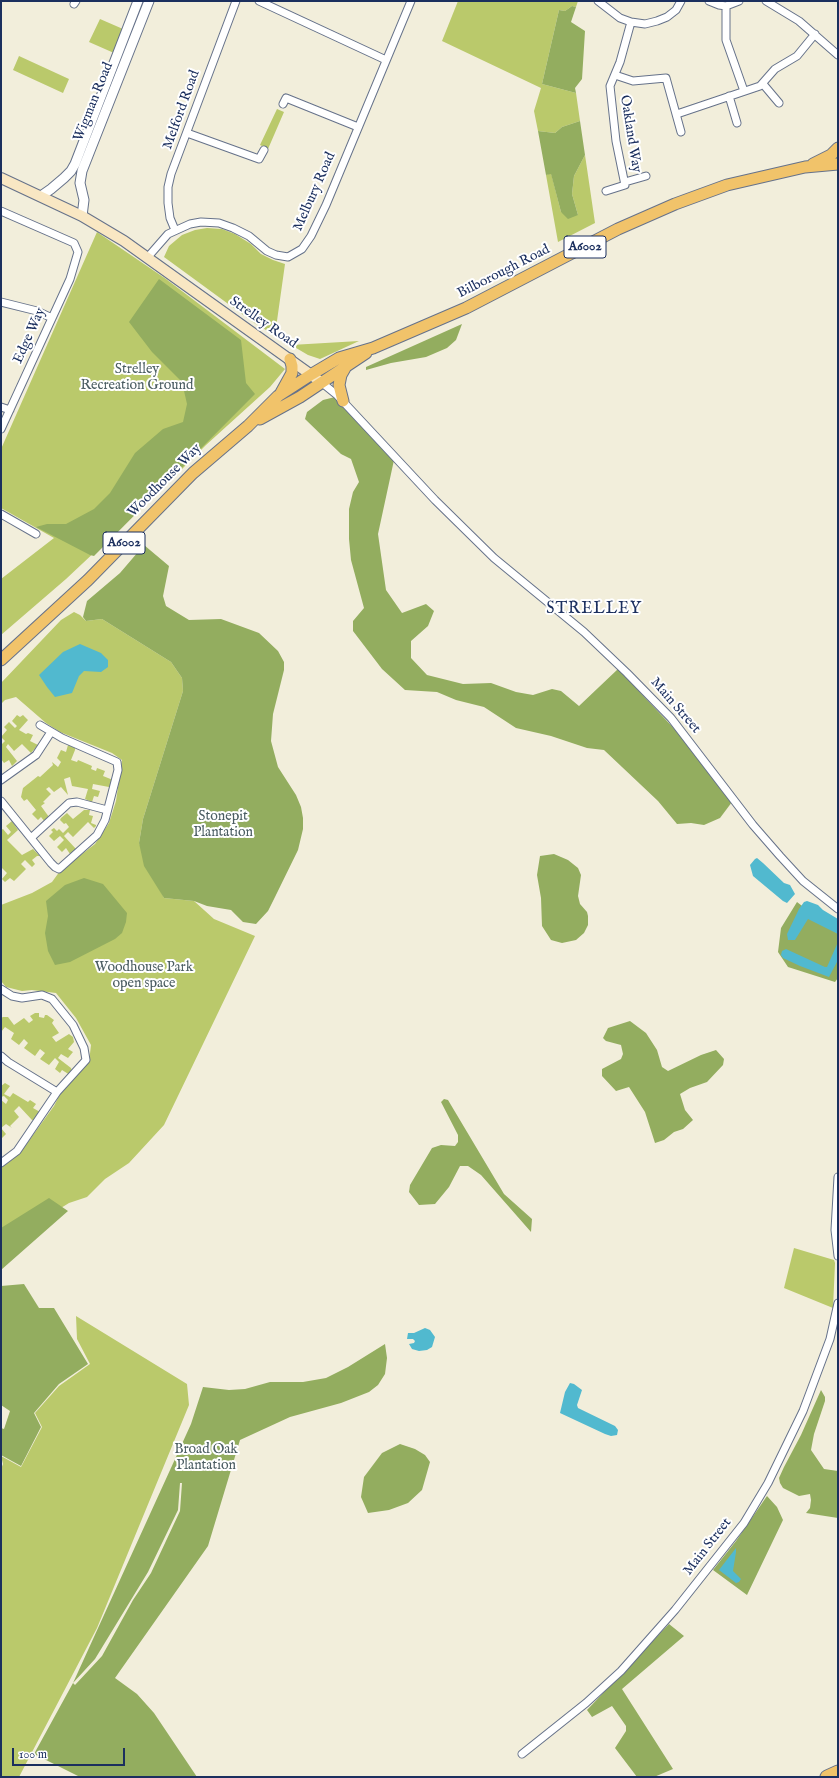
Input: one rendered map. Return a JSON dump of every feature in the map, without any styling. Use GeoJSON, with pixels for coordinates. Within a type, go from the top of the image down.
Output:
{"type":"FeatureCollection","features":[{"type":"Feature","properties":{"kind":"highway"},"geometry":{"type":"LineString","coordinates":[[827,1777],[838,1772]]}},
{"type":"Feature","properties":{"kind":"main road","name":"Bilborough Road"},"geometry":{"type":"LineString","coordinates":[[805,167],[820,161],[838,148]]}},
{"type":"Feature","properties":{"kind":"main road","name":"Bilborough Road"},"geometry":{"type":"LineString","coordinates":[[312,374],[339,358],[373,348],[466,308],[618,229],[663,209],[727,185],[805,167],[838,164]]}},
{"type":"Feature","properties":{"kind":"main road","name":"Strelley Road"},"geometry":{"type":"LineString","coordinates":[[1,178],[82,216],[124,241],[312,374],[321,382]]}},
{"type":"Feature","properties":{"kind":"main road","name":"Bilborough Road"},"geometry":{"type":"LineString","coordinates":[[321,382],[345,368],[373,348]]}},
{"type":"Feature","properties":{"kind":"main road","name":"A6002"},"geometry":{"type":"LineString","coordinates":[[278,396],[288,382],[292,373],[290,359]]}},
{"type":"Feature","properties":{"kind":"main road"},"geometry":{"type":"LineString","coordinates":[[343,401],[339,385],[341,375],[345,368]]}},
{"type":"Feature","properties":{"kind":"main road","name":"Woodhouse Way"},"geometry":{"type":"LineString","coordinates":[[1,660],[76,591],[193,473],[248,426],[278,396],[312,374]]}},
{"type":"Feature","properties":{"kind":"main road","name":"Woodhouse Way"},"geometry":{"type":"LineString","coordinates":[[248,426],[300,397],[321,382]]}},
{"type":"Feature","properties":{"kind":"street"},"geometry":{"type":"LineString","coordinates":[[136,1],[148,3]]}},
{"type":"Feature","properties":{"kind":"street","name":"Wigman Road"},"geometry":{"type":"LineString","coordinates":[[41,196],[51,190],[64,178],[75,164],[136,1]]}},
{"type":"Feature","properties":{"kind":"street","name":"Melford Road"},"geometry":{"type":"LineString","coordinates":[[174,230],[169,210],[168,187],[186,133],[236,1]]}},
{"type":"Feature","properties":{"kind":"street"},"geometry":{"type":"LineString","coordinates":[[259,1],[386,60]]}},
{"type":"Feature","properties":{"kind":"street","name":"Melbury Road"},"geometry":{"type":"LineString","coordinates":[[147,258],[168,234],[174,230],[190,224],[219,223],[243,232],[267,251],[276,255],[288,256],[296,253],[311,236],[411,1]]}},
{"type":"Feature","properties":{"kind":"street"},"geometry":{"type":"LineString","coordinates":[[598,1],[612,13],[631,22],[645,24],[662,19],[672,14],[681,1]]}},
{"type":"Feature","properties":{"kind":"street"},"geometry":{"type":"LineString","coordinates":[[709,1],[726,6],[739,1]]}},
{"type":"Feature","properties":{"kind":"street"},"geometry":{"type":"LineString","coordinates":[[766,1],[799,21],[838,55]]}},
{"type":"Feature","properties":{"kind":"street","name":"Wigman Road"},"geometry":{"type":"LineString","coordinates":[[82,216],[84,200],[80,182],[82,171],[148,3]]}},
{"type":"Feature","properties":{"kind":"street"},"geometry":{"type":"LineString","coordinates":[[726,6],[726,40],[744,91]]}},
{"type":"Feature","properties":{"kind":"street","name":"Oakland Way"},"geometry":{"type":"LineString","coordinates":[[625,182],[616,141],[610,86],[615,75],[631,22]]}},
{"type":"Feature","properties":{"kind":"street"},"geometry":{"type":"LineString","coordinates":[[677,114],[756,88],[762,84],[774,69],[797,56],[815,34]]}},
{"type":"Feature","properties":{"kind":"street"},"geometry":{"type":"LineString","coordinates":[[615,75],[633,81],[666,78],[681,132]]}},
{"type":"Feature","properties":{"kind":"street"},"geometry":{"type":"LineString","coordinates":[[762,84],[779,103]]}},
{"type":"Feature","properties":{"kind":"street"},"geometry":{"type":"LineString","coordinates":[[728,96],[737,123]]}},
{"type":"Feature","properties":{"kind":"street"},"geometry":{"type":"LineString","coordinates":[[283,104],[286,98],[358,127]]}},
{"type":"Feature","properties":{"kind":"street"},"geometry":{"type":"LineString","coordinates":[[186,133],[259,160],[264,150]]}},
{"type":"Feature","properties":{"kind":"street","name":"Oakland Way"},"geometry":{"type":"LineString","coordinates":[[606,191],[625,185],[625,182],[646,176]]}},
{"type":"Feature","properties":{"kind":"street","name":"Edge Way"},"geometry":{"type":"LineString","coordinates":[[1,211],[74,243],[78,252],[70,279],[1,429]]}},
{"type":"Feature","properties":{"kind":"street"},"geometry":{"type":"LineString","coordinates":[[1,302],[37,311],[52,318]]}},
{"type":"Feature","properties":{"kind":"street","name":"Strelley Road"},"geometry":{"type":"LineString","coordinates":[[321,382],[343,401],[435,500],[474,538]]}},
{"type":"Feature","properties":{"kind":"street"},"geometry":{"type":"LineString","coordinates":[[1,407],[10,410]]}},
{"type":"Feature","properties":{"kind":"street"},"geometry":{"type":"LineString","coordinates":[[1,514],[36,534]]}},
{"type":"Feature","properties":{"kind":"street","name":"Main Street"},"geometry":{"type":"LineString","coordinates":[[474,538],[494,558],[584,632],[627,673],[671,718],[753,825],[780,856],[803,881],[838,909]]}},
{"type":"Feature","properties":{"kind":"street"},"geometry":{"type":"LineString","coordinates":[[1,801],[50,863],[59,869],[97,835],[105,820],[118,770],[116,762],[51,732],[40,725]]}},
{"type":"Feature","properties":{"kind":"street"},"geometry":{"type":"LineString","coordinates":[[1,780],[36,755],[51,732]]}},
{"type":"Feature","properties":{"kind":"street"},"geometry":{"type":"LineString","coordinates":[[31,838],[69,803],[76,802],[107,810]]}},
{"type":"Feature","properties":{"kind":"street"},"geometry":{"type":"LineString","coordinates":[[1,989],[12,996],[22,998],[42,995],[52,999],[73,1025],[84,1048],[86,1060],[57,1092],[17,1150],[1,1163]]}},
{"type":"Feature","properties":{"kind":"street"},"geometry":{"type":"LineString","coordinates":[[2,1059],[57,1092]]}},
{"type":"Feature","properties":{"kind":"street"},"geometry":{"type":"LineString","coordinates":[[838,1177],[835,1230],[838,1256]]}},
{"type":"Feature","properties":{"kind":"street","name":"Main Street"},"geometry":{"type":"LineString","coordinates":[[522,1754],[586,1703],[621,1671],[675,1610],[744,1523],[768,1483],[803,1411],[830,1339],[838,1304]]}},
{"type":"Feature","properties":{"kind":"green space"},"geometry":{"type":"Polygon","coordinates":[[[458,1],[578,1],[576,7],[572,6],[565,11],[559,10],[542,84],[576,93],[580,121],[562,127],[555,133],[538,131],[534,111],[541,88],[442,41],[458,1]]]}},
{"type":"Feature","properties":{"kind":"green space"},"geometry":{"type":"Polygon","coordinates":[[[572,6],[576,7],[571,22],[585,31],[582,79],[575,88],[576,93],[542,84],[559,10],[565,11],[572,6]]]}},
{"type":"Feature","properties":{"kind":"green space"},"geometry":{"type":"Polygon","coordinates":[[[100,19],[123,29],[114,53],[89,42],[100,19]]]}},
{"type":"Feature","properties":{"kind":"green space"},"geometry":{"type":"Polygon","coordinates":[[[19,56],[69,79],[63,93],[13,70],[19,56]]]}},
{"type":"Feature","properties":{"kind":"green space"},"geometry":{"type":"Polygon","coordinates":[[[277,109],[284,112],[268,149],[260,145],[277,109]]]}},
{"type":"Feature","properties":{"kind":"green space"},"geometry":{"type":"Polygon","coordinates":[[[580,121],[585,155],[574,176],[572,194],[578,215],[568,219],[561,212],[551,174],[546,175],[538,131],[555,133],[562,127],[580,121]]]}},
{"type":"Feature","properties":{"kind":"green space"},"geometry":{"type":"Polygon","coordinates":[[[585,155],[595,223],[558,242],[546,175],[551,173],[561,212],[578,215],[572,194],[574,176],[585,155]]]}},
{"type":"Feature","properties":{"kind":"green space"},"geometry":{"type":"Polygon","coordinates":[[[207,228],[222,229],[235,234],[251,244],[261,254],[285,264],[275,335],[257,325],[164,257],[169,246],[182,235],[195,230],[207,228]]]}},
{"type":"Feature","properties":{"kind":"green space","name":"Strelley Recreation Ground"},"geometry":{"type":"Polygon","coordinates":[[[97,232],[166,279],[285,369],[270,387],[206,445],[165,486],[66,579],[1,635],[1,579],[54,538],[1,508],[1,449],[97,232]]]}},
{"type":"Feature","properties":{"kind":"green space"},"geometry":{"type":"Polygon","coordinates":[[[159,279],[241,340],[246,383],[255,394],[94,556],[36,527],[47,524],[66,524],[94,509],[110,493],[135,453],[163,429],[183,422],[187,404],[182,382],[152,352],[129,322],[159,279]]]}},
{"type":"Feature","properties":{"kind":"green space"},"geometry":{"type":"Polygon","coordinates":[[[462,324],[456,340],[447,348],[426,357],[391,363],[366,370],[366,367],[462,324]]]}},
{"type":"Feature","properties":{"kind":"green space"},"geometry":{"type":"Polygon","coordinates":[[[359,341],[320,359],[308,355],[291,345],[359,341]]]}},
{"type":"Feature","properties":{"kind":"green space"},"geometry":{"type":"Polygon","coordinates":[[[335,397],[394,460],[378,534],[386,590],[402,613],[426,604],[434,611],[428,626],[411,641],[411,658],[427,675],[463,684],[491,683],[516,692],[533,695],[552,689],[561,691],[579,706],[618,669],[682,737],[732,802],[720,818],[704,825],[691,823],[677,824],[658,801],[604,750],[587,748],[551,736],[516,728],[484,707],[456,700],[437,692],[405,690],[382,669],[353,631],[353,621],[364,608],[351,560],[349,539],[349,509],[353,492],[359,482],[351,459],[341,454],[305,419],[307,412],[323,400],[335,397]]]}},
{"type":"Feature","properties":{"kind":"green space","name":"Stonepit Plantation"},"geometry":{"type":"Polygon","coordinates":[[[144,545],[169,566],[163,596],[166,606],[189,620],[221,619],[259,633],[278,651],[284,662],[284,670],[273,714],[271,741],[278,767],[296,795],[301,807],[303,829],[298,850],[275,897],[268,911],[256,924],[243,922],[231,910],[207,906],[194,901],[164,898],[144,866],[139,843],[143,819],[183,691],[182,678],[171,662],[102,619],[86,621],[83,617],[87,601],[120,573],[144,545]]]}},
{"type":"Feature","properties":{"kind":"green space","name":"Woodhouse Park open space"},"geometry":{"type":"Polygon","coordinates":[[[74,612],[86,621],[102,619],[171,662],[182,678],[183,691],[143,819],[139,843],[164,898],[194,901],[214,919],[255,936],[164,1125],[129,1163],[105,1179],[87,1197],[69,1203],[1,1245],[1,1168],[20,1153],[54,1106],[60,1094],[89,1062],[91,1045],[76,1018],[56,993],[32,990],[22,991],[6,987],[1,981],[1,905],[32,893],[52,882],[60,871],[95,844],[109,823],[116,801],[122,760],[112,753],[60,732],[46,723],[16,697],[5,700],[1,704],[1,683],[61,620],[74,612]]]}},
{"type":"Feature","properties":{"kind":"green space"},"geometry":{"type":"Polygon","coordinates":[[[17,715],[20,717],[23,715],[28,720],[19,730],[26,734],[28,733],[33,735],[30,741],[38,745],[31,753],[22,744],[14,751],[8,744],[6,747],[17,761],[12,766],[9,760],[4,763],[1,759],[1,745],[5,741],[1,737],[7,730],[4,727],[9,722],[15,728],[17,726],[12,721],[17,715]]]}},
{"type":"Feature","properties":{"kind":"green space"},"geometry":{"type":"Polygon","coordinates":[[[68,745],[75,748],[71,760],[77,762],[78,760],[92,766],[91,769],[96,771],[97,768],[105,771],[103,776],[113,780],[111,786],[109,787],[93,784],[92,789],[100,791],[98,797],[94,796],[92,802],[85,799],[88,789],[72,786],[70,777],[64,779],[68,795],[61,787],[54,792],[49,787],[46,789],[51,794],[41,806],[49,817],[45,822],[41,817],[38,820],[32,814],[36,810],[27,799],[24,801],[21,797],[23,788],[38,776],[40,777],[53,765],[52,762],[58,767],[61,762],[57,758],[61,750],[66,752],[68,745]]]}},
{"type":"Feature","properties":{"kind":"green space"},"geometry":{"type":"Polygon","coordinates":[[[84,810],[90,810],[89,815],[93,816],[91,823],[96,826],[94,828],[88,822],[73,837],[68,832],[64,836],[76,849],[70,854],[66,848],[62,852],[57,847],[64,840],[60,836],[54,841],[49,836],[53,832],[51,830],[54,828],[57,831],[59,829],[63,833],[69,827],[66,823],[64,824],[60,820],[61,818],[67,813],[73,819],[84,810]]]}},
{"type":"Feature","properties":{"kind":"green space"},"geometry":{"type":"Polygon","coordinates":[[[12,821],[18,830],[7,840],[22,855],[33,849],[40,856],[37,856],[32,860],[35,864],[32,867],[25,860],[21,864],[26,869],[14,881],[10,878],[5,882],[2,879],[7,873],[1,867],[1,830],[3,829],[8,835],[11,832],[6,826],[12,821]]]}},
{"type":"Feature","properties":{"kind":"green space"},"geometry":{"type":"Polygon","coordinates":[[[554,854],[568,860],[578,868],[581,875],[578,896],[580,904],[587,912],[588,916],[588,925],[584,933],[576,940],[562,943],[551,940],[542,926],[541,898],[537,875],[540,856],[554,854]]]}},
{"type":"Feature","properties":{"kind":"green space"},"geometry":{"type":"Polygon","coordinates":[[[84,878],[103,884],[127,913],[126,922],[122,933],[115,939],[70,962],[55,965],[48,951],[45,933],[48,916],[46,901],[65,885],[84,878]]]}},
{"type":"Feature","properties":{"kind":"green space"},"geometry":{"type":"Polygon","coordinates":[[[797,902],[838,934],[838,978],[835,982],[788,967],[778,952],[781,928],[797,902]]]}},
{"type":"Feature","properties":{"kind":"green space"},"geometry":{"type":"Polygon","coordinates":[[[35,1013],[39,1013],[39,1017],[44,1018],[45,1015],[47,1015],[54,1020],[52,1023],[59,1033],[52,1037],[56,1042],[69,1034],[73,1037],[74,1042],[68,1049],[73,1052],[68,1058],[61,1054],[58,1058],[71,1068],[72,1071],[70,1075],[62,1070],[60,1073],[55,1069],[59,1062],[55,1058],[49,1065],[40,1059],[45,1053],[40,1049],[35,1056],[24,1048],[28,1043],[24,1039],[19,1045],[11,1039],[14,1033],[5,1027],[1,1032],[1,1018],[8,1017],[14,1025],[24,1018],[29,1023],[33,1020],[30,1016],[35,1013]]]}},
{"type":"Feature","properties":{"kind":"green space"},"geometry":{"type":"Polygon","coordinates":[[[630,1021],[646,1033],[657,1050],[662,1067],[668,1071],[701,1055],[716,1050],[724,1059],[723,1065],[707,1082],[690,1088],[680,1094],[685,1110],[693,1120],[683,1129],[674,1132],[664,1140],[655,1143],[645,1112],[629,1087],[616,1091],[602,1076],[602,1069],[621,1059],[623,1054],[621,1045],[606,1041],[603,1038],[608,1028],[630,1021]]]}},
{"type":"Feature","properties":{"kind":"green space"},"geometry":{"type":"Polygon","coordinates":[[[5,1083],[10,1086],[4,1094],[10,1097],[13,1093],[28,1102],[30,1100],[36,1104],[33,1108],[40,1112],[34,1120],[32,1120],[19,1106],[14,1111],[19,1117],[10,1126],[12,1128],[6,1124],[1,1128],[1,1100],[6,1104],[8,1100],[4,1096],[1,1097],[1,1086],[5,1083]]]}},
{"type":"Feature","properties":{"kind":"green space"},"geometry":{"type":"Polygon","coordinates":[[[444,1099],[448,1100],[504,1194],[532,1219],[531,1232],[481,1175],[468,1166],[460,1166],[449,1187],[435,1204],[419,1205],[409,1192],[410,1185],[432,1148],[441,1145],[455,1146],[458,1142],[458,1135],[441,1102],[444,1099]]]}},
{"type":"Feature","properties":{"kind":"green space"},"geometry":{"type":"Polygon","coordinates":[[[1,1128],[6,1134],[1,1139],[1,1128]]]}},
{"type":"Feature","properties":{"kind":"green space"},"geometry":{"type":"Polygon","coordinates":[[[49,1198],[68,1211],[1,1270],[1,1228],[49,1198]]]}},
{"type":"Feature","properties":{"kind":"green space"},"geometry":{"type":"Polygon","coordinates":[[[794,1248],[834,1260],[833,1308],[784,1288],[794,1248]]]}},
{"type":"Feature","properties":{"kind":"green space"},"geometry":{"type":"Polygon","coordinates":[[[24,1284],[39,1308],[54,1308],[88,1364],[59,1384],[34,1413],[41,1427],[21,1466],[1,1455],[1,1428],[4,1429],[10,1411],[1,1405],[1,1286],[24,1284]]]}},
{"type":"Feature","properties":{"kind":"green space"},"geometry":{"type":"Polygon","coordinates":[[[76,1316],[187,1384],[189,1405],[97,1628],[19,1777],[1,1777],[1,1469],[3,1464],[1,1456],[21,1467],[42,1427],[35,1413],[59,1386],[90,1364],[77,1339],[76,1316]]]}},
{"type":"Feature","properties":{"kind":"green space","name":"Broad Oak Plantation"},"geometry":{"type":"Polygon","coordinates":[[[385,1344],[387,1358],[385,1374],[378,1385],[369,1392],[341,1403],[290,1417],[240,1440],[208,1546],[115,1678],[137,1694],[154,1713],[197,1777],[80,1777],[34,1754],[73,1683],[191,1424],[203,1387],[229,1390],[245,1389],[270,1382],[303,1382],[326,1378],[348,1367],[385,1344]],[[180,1483],[178,1510],[148,1572],[95,1659],[73,1683],[75,1685],[102,1656],[133,1600],[151,1573],[180,1511],[182,1483],[180,1483]]]}},
{"type":"Feature","properties":{"kind":"green space"},"geometry":{"type":"Polygon","coordinates":[[[821,1390],[825,1397],[825,1401],[814,1434],[811,1450],[824,1469],[838,1471],[838,1518],[806,1513],[810,1508],[810,1494],[799,1496],[783,1488],[779,1478],[801,1435],[821,1390]]]}},
{"type":"Feature","properties":{"kind":"green space"},"geometry":{"type":"Polygon","coordinates":[[[400,1444],[415,1449],[425,1455],[430,1462],[422,1490],[408,1503],[389,1510],[368,1513],[361,1497],[364,1477],[382,1453],[400,1444]]]}},
{"type":"Feature","properties":{"kind":"green space"},"geometry":{"type":"Polygon","coordinates":[[[767,1496],[777,1507],[783,1520],[747,1595],[713,1570],[736,1541],[767,1496]]]}},
{"type":"Feature","properties":{"kind":"green space"},"geometry":{"type":"Polygon","coordinates":[[[669,1624],[684,1636],[622,1689],[673,1769],[654,1777],[637,1777],[615,1748],[626,1731],[626,1726],[612,1706],[592,1717],[587,1710],[669,1624]]]}},
{"type":"Feature","properties":{"kind":"water"},"geometry":{"type":"Polygon","coordinates":[[[80,644],[101,653],[108,660],[108,667],[101,672],[84,671],[79,676],[72,693],[55,697],[39,675],[63,652],[80,644]]]}},
{"type":"Feature","properties":{"kind":"water"},"geometry":{"type":"Polygon","coordinates":[[[757,858],[784,883],[790,885],[795,894],[787,903],[753,876],[750,865],[757,858]]]}},
{"type":"Feature","properties":{"kind":"water"},"geometry":{"type":"Polygon","coordinates":[[[807,901],[818,905],[823,910],[838,919],[838,934],[808,919],[795,940],[788,940],[787,934],[799,909],[804,902],[807,901]]]}},
{"type":"Feature","properties":{"kind":"water"},"geometry":{"type":"Polygon","coordinates":[[[838,942],[838,960],[829,977],[800,966],[783,958],[781,955],[782,951],[786,949],[827,967],[838,942]]]}},
{"type":"Feature","properties":{"kind":"water"},"geometry":{"type":"Polygon","coordinates":[[[425,1328],[430,1330],[435,1337],[432,1347],[427,1350],[419,1351],[412,1349],[409,1344],[414,1343],[415,1341],[413,1339],[407,1339],[408,1333],[414,1333],[425,1328]]]}},
{"type":"Feature","properties":{"kind":"water"},"geometry":{"type":"Polygon","coordinates":[[[570,1383],[582,1390],[577,1405],[578,1408],[615,1426],[618,1430],[617,1435],[611,1436],[605,1434],[560,1413],[565,1392],[570,1383]]]}},
{"type":"Feature","properties":{"kind":"water"},"geometry":{"type":"Polygon","coordinates":[[[736,1548],[733,1571],[741,1579],[736,1583],[719,1570],[736,1548]]]}},
{"type":"Feature","properties":{"kind":"district","name":"STRELLEY"},"geometry":{"type":"Point","coordinates":[594,610]}}]}
